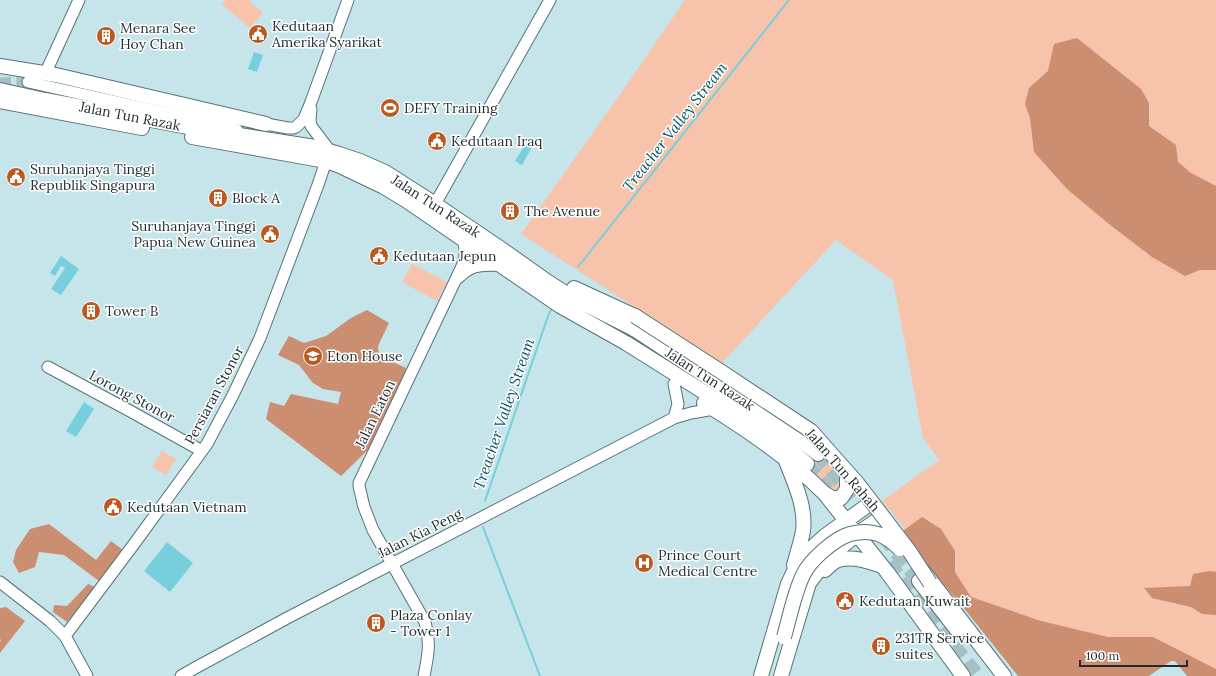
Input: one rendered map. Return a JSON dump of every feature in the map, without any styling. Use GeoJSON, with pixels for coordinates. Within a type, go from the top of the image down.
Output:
{"type":"FeatureCollection","features":[{"type":"Feature","properties":{"kind":"main road","name":"Jalan Tun Razak"},"geometry":{"type":"LineString","coordinates":[[0,66],[56,76],[266,124]]}},
{"type":"Feature","properties":{"kind":"main road","name":"Jalan Tun Razak"},"geometry":{"type":"LineString","coordinates":[[5,90],[188,127],[266,140],[328,156],[340,166],[384,187],[407,201],[572,314],[626,343],[772,435],[807,464]]}},
{"type":"Feature","properties":{"kind":"main road","name":"Jalan Tun Razak"},"geometry":{"type":"LineString","coordinates":[[0,101],[90,119],[360,161],[385,172],[435,204],[548,282]]}},
{"type":"Feature","properties":{"kind":"main road","name":"Jalan Tun Rahah"},"geometry":{"type":"LineString","coordinates":[[548,282],[574,288],[720,370],[811,431],[858,484],[910,552],[924,582],[999,676]]}},
{"type":"Feature","properties":{"kind":"main road"},"geometry":{"type":"LineString","coordinates":[[572,314],[634,358],[763,441],[814,483],[847,521],[882,566],[963,676]]}},
{"type":"Feature","properties":{"kind":"main road","name":"Jalan Tun Razak"},"geometry":{"type":"LineString","coordinates":[[632,321],[780,425],[818,454]]}},
{"type":"Feature","properties":{"kind":"main road"},"geometry":{"type":"LineString","coordinates":[[632,321],[641,328],[653,333],[813,440],[880,518],[1004,676]]}},
{"type":"Feature","properties":{"kind":"main road"},"geometry":{"type":"LineString","coordinates":[[761,676],[802,532],[803,520],[797,489],[785,458]]}},
{"type":"Feature","properties":{"kind":"main road"},"geometry":{"type":"LineString","coordinates":[[824,494],[832,498],[841,498],[847,489],[847,479]]}},
{"type":"Feature","properties":{"kind":"main road"},"geometry":{"type":"LineString","coordinates":[[788,584],[796,567],[806,553],[825,536],[868,504]]}},
{"type":"Feature","properties":{"kind":"main road"},"geometry":{"type":"LineString","coordinates":[[781,676],[809,583],[829,557],[857,534],[880,518]]}},
{"type":"Feature","properties":{"kind":"main road"},"geometry":{"type":"LineString","coordinates":[[772,676],[803,574],[812,561],[840,539],[851,534],[876,533],[890,539],[909,558],[924,582],[993,676]]}},
{"type":"Feature","properties":{"kind":"main road"},"geometry":{"type":"LineString","coordinates":[[809,583],[836,560],[860,559],[882,566]]}},
{"type":"Feature","properties":{"kind":"street"},"geometry":{"type":"LineString","coordinates":[[45,74],[79,0]]}},
{"type":"Feature","properties":{"kind":"street"},"geometry":{"type":"LineString","coordinates":[[266,124],[288,128],[296,127],[304,119],[312,102],[348,0]]}},
{"type":"Feature","properties":{"kind":"street"},"geometry":{"type":"LineString","coordinates":[[435,204],[550,0]]}},
{"type":"Feature","properties":{"kind":"street"},"geometry":{"type":"LineString","coordinates":[[28,82],[229,127],[266,140]]}},
{"type":"Feature","properties":{"kind":"street"},"geometry":{"type":"LineString","coordinates":[[312,102],[310,120],[311,126],[328,156]]}},
{"type":"Feature","properties":{"kind":"street","name":"Persiaran Stonor"},"geometry":{"type":"LineString","coordinates":[[65,636],[202,451],[233,395],[260,338],[328,156]]}},
{"type":"Feature","properties":{"kind":"street","name":"Jalan Eaton"},"geometry":{"type":"LineString","coordinates":[[424,676],[429,652],[428,632],[425,622],[371,524],[364,507],[359,483],[456,279],[466,255],[463,239]]}},
{"type":"Feature","properties":{"kind":"street","name":"Jalan Eaton"},"geometry":{"type":"LineString","coordinates":[[456,279],[465,271],[475,266],[500,264]]}},
{"type":"Feature","properties":{"kind":"street","name":"Lorong Stonor"},"geometry":{"type":"LineString","coordinates":[[48,367],[130,410],[202,451]]}},
{"type":"Feature","properties":{"kind":"street"},"geometry":{"type":"LineString","coordinates":[[674,384],[678,404],[674,418]]}},
{"type":"Feature","properties":{"kind":"street","name":"Jalan Kia Peng"},"geometry":{"type":"LineString","coordinates":[[181,676],[289,617],[674,418],[714,409]]}},
{"type":"Feature","properties":{"kind":"street"},"geometry":{"type":"LineString","coordinates":[[0,582],[50,621],[65,636],[87,676]]}},
{"type":"Feature","properties":{"kind":"shaded area"},"geometry":{"type":"Polygon","coordinates":[[[225,0],[248,0],[263,13],[250,28],[222,4],[225,0]]]}},
{"type":"Feature","properties":{"kind":"shaded area"},"geometry":{"type":"Polygon","coordinates":[[[685,0],[1216,0],[1216,676],[1173,655],[994,636],[882,501],[939,460],[923,438],[893,280],[836,240],[722,363],[521,234],[685,0]]]}},
{"type":"Feature","properties":{"kind":"shaded area"},"geometry":{"type":"Polygon","coordinates":[[[1077,38],[1141,89],[1149,103],[1149,126],[1176,145],[1178,162],[1191,173],[1216,186],[1216,270],[1200,270],[1185,276],[1152,257],[1067,189],[1034,152],[1030,118],[1025,104],[1029,88],[1048,71],[1054,44],[1077,38]]]}},
{"type":"Feature","properties":{"kind":"shaded area"},"geometry":{"type":"Polygon","coordinates":[[[412,264],[447,282],[437,301],[402,282],[412,264]]]}},
{"type":"Feature","properties":{"kind":"shaded area"},"geometry":{"type":"Polygon","coordinates":[[[367,310],[389,323],[378,346],[379,356],[406,368],[403,384],[372,446],[341,476],[266,419],[270,402],[284,406],[291,394],[338,404],[341,392],[323,389],[313,383],[299,365],[278,355],[289,336],[304,343],[326,336],[351,318],[367,310]]]}},
{"type":"Feature","properties":{"kind":"shaded area"},"geometry":{"type":"Polygon","coordinates":[[[824,450],[828,454],[827,461],[842,480],[839,492],[823,479],[805,468],[824,450]]]}},
{"type":"Feature","properties":{"kind":"shaded area"},"geometry":{"type":"Polygon","coordinates":[[[162,451],[176,459],[166,475],[152,467],[162,451]]]}},
{"type":"Feature","properties":{"kind":"shaded area"},"geometry":{"type":"Polygon","coordinates":[[[922,517],[941,529],[955,551],[955,572],[971,597],[1041,621],[1108,637],[1153,637],[1216,669],[1216,676],[1187,676],[1175,661],[1171,661],[1149,676],[1018,676],[963,607],[900,533],[922,517]]]}},
{"type":"Feature","properties":{"kind":"shaded area"},"geometry":{"type":"Polygon","coordinates":[[[49,524],[96,560],[111,541],[123,550],[99,581],[64,555],[39,552],[35,567],[19,573],[13,562],[16,550],[30,529],[49,524]]]}},
{"type":"Feature","properties":{"kind":"shaded area"},"geometry":{"type":"Polygon","coordinates":[[[1210,571],[1216,572],[1216,615],[1202,614],[1191,607],[1152,598],[1144,588],[1190,586],[1193,574],[1210,571]]]}},
{"type":"Feature","properties":{"kind":"shaded area"},"geometry":{"type":"Polygon","coordinates":[[[88,584],[95,587],[67,622],[53,612],[54,605],[67,606],[88,584]]]}},
{"type":"Feature","properties":{"kind":"shaded area"},"geometry":{"type":"Polygon","coordinates":[[[6,607],[25,621],[0,653],[0,608],[6,607]]]}},
{"type":"Feature","properties":{"kind":"water"},"geometry":{"type":"Polygon","coordinates":[[[254,52],[263,55],[257,72],[248,69],[254,52]]]}},
{"type":"Feature","properties":{"kind":"water"},"geometry":{"type":"Polygon","coordinates":[[[526,143],[532,147],[522,165],[515,161],[526,143]]]}},
{"type":"Feature","properties":{"kind":"water"},"geometry":{"type":"Polygon","coordinates":[[[61,256],[79,269],[61,295],[51,289],[65,268],[61,266],[55,276],[50,273],[61,256]]]}},
{"type":"Feature","properties":{"kind":"water"},"geometry":{"type":"Polygon","coordinates":[[[84,402],[94,409],[76,437],[66,431],[84,402]]]}},
{"type":"Feature","properties":{"kind":"water"},"geometry":{"type":"Polygon","coordinates":[[[167,542],[193,563],[170,592],[144,571],[167,542]]]}},
{"type":"Feature","properties":{"kind":"waterway","name":"Treacher Valley Stream"},"geometry":{"type":"LineString","coordinates":[[578,267],[789,0]]}},
{"type":"Feature","properties":{"kind":"waterway","name":"Treacher Valley Stream"},"geometry":{"type":"LineString","coordinates":[[485,501],[551,310]]}},
{"type":"Feature","properties":{"kind":"waterway","name":"Treacher Valley Stream"},"geometry":{"type":"LineString","coordinates":[[483,527],[540,676]]}},
{"type":"Feature","properties":{"kind":"tunnel"},"geometry":{"type":"LineString","coordinates":[[0,83],[28,82]]}},
{"type":"Feature","properties":{"kind":"tunnel"},"geometry":{"type":"LineString","coordinates":[[818,454],[919,581]]}},
{"type":"Feature","properties":{"kind":"tunnel"},"geometry":{"type":"LineString","coordinates":[[807,464],[828,490]]}},
{"type":"Feature","properties":{"kind":"tunnel"},"geometry":{"type":"LineString","coordinates":[[889,563],[978,676]]}},
{"type":"Feature","properties":{"kind":"place","name":"Kedutaan Amerika Syarikat"},"geometry":{"type":"Point","coordinates":[258,34]}},
{"type":"Feature","properties":{"kind":"place","name":"Menara See Hoy Chan"},"geometry":{"type":"Point","coordinates":[106,36]}},
{"type":"Feature","properties":{"kind":"place","name":"DEFY Training"},"geometry":{"type":"Point","coordinates":[390,108]}},
{"type":"Feature","properties":{"kind":"place","name":"Kedutaan Iraq"},"geometry":{"type":"Point","coordinates":[437,141]}},
{"type":"Feature","properties":{"kind":"place","name":"Suruhanjaya Tinggi Republik Singapura"},"geometry":{"type":"Point","coordinates":[16,177]}},
{"type":"Feature","properties":{"kind":"place","name":"Block A"},"geometry":{"type":"Point","coordinates":[218,198]}},
{"type":"Feature","properties":{"kind":"place","name":"The Avenue"},"geometry":{"type":"Point","coordinates":[510,211]}},
{"type":"Feature","properties":{"kind":"place","name":"Suruhanjaya Tinggi Papua New Guinea"},"geometry":{"type":"Point","coordinates":[270,234]}},
{"type":"Feature","properties":{"kind":"place","name":"Kedutaan Jepun"},"geometry":{"type":"Point","coordinates":[379,256]}},
{"type":"Feature","properties":{"kind":"place","name":"Tower B"},"geometry":{"type":"Point","coordinates":[91,311]}},
{"type":"Feature","properties":{"kind":"place","name":"Eton House"},"geometry":{"type":"Point","coordinates":[313,356]}},
{"type":"Feature","properties":{"kind":"place","name":"Kedutaan Vietnam"},"geometry":{"type":"Point","coordinates":[113,507]}},
{"type":"Feature","properties":{"kind":"place","name":"Prince Court Medical Centre"},"geometry":{"type":"Point","coordinates":[644,563]}},
{"type":"Feature","properties":{"kind":"place","name":"Kedutaan Kuwait"},"geometry":{"type":"Point","coordinates":[845,601]}},
{"type":"Feature","properties":{"kind":"place","name":"Plaza Conlay - Tower 1"},"geometry":{"type":"Point","coordinates":[376,623]}},
{"type":"Feature","properties":{"kind":"place","name":"231TR Service suites"},"geometry":{"type":"Point","coordinates":[881,646]}}]}
